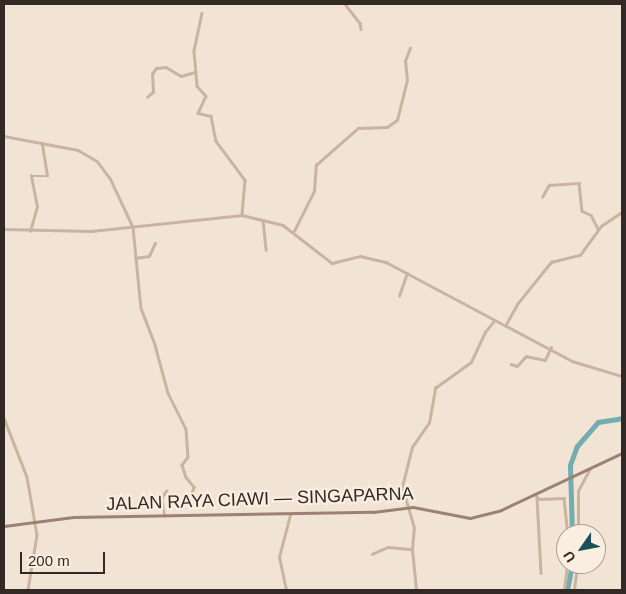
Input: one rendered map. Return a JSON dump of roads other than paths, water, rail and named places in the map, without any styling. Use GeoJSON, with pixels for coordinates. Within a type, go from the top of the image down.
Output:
{"type":"FeatureCollection","features":[{"type":"Feature","properties":{"kind":"main road","name":"JALAN RAYA CIAWI — SINGAPARNA"},"geometry":{"type":"LineString","coordinates":[[4,526],[73,517],[290,514],[338,510],[373,512],[408,507],[470,518],[501,510],[536,496],[564,480],[622,453]]}},
{"type":"Feature","properties":{"kind":"street"},"geometry":{"type":"LineString","coordinates":[[345,4],[360,23],[361,29]]}},
{"type":"Feature","properties":{"kind":"street"},"geometry":{"type":"LineString","coordinates":[[202,13],[199,36],[194,45],[195,72],[197,86],[206,96],[198,113],[210,116],[216,142],[245,180],[242,215]]}},
{"type":"Feature","properties":{"kind":"street"},"geometry":{"type":"LineString","coordinates":[[294,231],[314,191],[316,165],[358,128],[387,127],[397,120],[407,80],[405,60],[410,48]]}},
{"type":"Feature","properties":{"kind":"street"},"geometry":{"type":"LineString","coordinates":[[147,97],[153,92],[152,74],[156,68],[166,67],[181,76],[195,72]]}},
{"type":"Feature","properties":{"kind":"street"},"geometry":{"type":"LineString","coordinates":[[4,136],[78,150],[97,161],[110,178],[133,227],[141,308],[155,344],[168,393],[186,429],[188,457],[182,465],[186,478],[194,488],[191,497]]}},
{"type":"Feature","properties":{"kind":"street"},"geometry":{"type":"LineString","coordinates":[[30,231],[37,207],[30,176],[47,176],[42,142]]}},
{"type":"Feature","properties":{"kind":"street"},"geometry":{"type":"LineString","coordinates":[[542,197],[549,185],[579,183],[582,211],[591,215],[598,229]]}},
{"type":"Feature","properties":{"kind":"street"},"geometry":{"type":"LineString","coordinates":[[505,326],[518,303],[551,262],[582,253],[598,229],[622,212]]}},
{"type":"Feature","properties":{"kind":"street"},"geometry":{"type":"LineString","coordinates":[[4,229],[30,231],[133,227],[242,215],[294,231],[317,254],[332,263],[367,257],[406,273],[494,321],[551,348],[572,361],[622,376]]}},
{"type":"Feature","properties":{"kind":"street"},"geometry":{"type":"LineString","coordinates":[[263,220],[266,250]]}},
{"type":"Feature","properties":{"kind":"street"},"geometry":{"type":"LineString","coordinates":[[135,258],[149,256],[155,243]]}},
{"type":"Feature","properties":{"kind":"street"},"geometry":{"type":"LineString","coordinates":[[398,296],[406,273]]}},
{"type":"Feature","properties":{"kind":"street"},"geometry":{"type":"LineString","coordinates":[[416,590],[412,549],[414,528],[402,487],[412,447],[429,423],[433,390],[471,362],[485,332],[494,321]]}},
{"type":"Feature","properties":{"kind":"street"},"geometry":{"type":"LineString","coordinates":[[510,364],[517,366],[526,356],[544,360],[551,348]]}},
{"type":"Feature","properties":{"kind":"street"},"geometry":{"type":"LineString","coordinates":[[4,418],[27,476],[33,523],[38,537],[28,590]]}},
{"type":"Feature","properties":{"kind":"street"},"geometry":{"type":"LineString","coordinates":[[578,524],[578,491],[589,470]]}},
{"type":"Feature","properties":{"kind":"street"},"geometry":{"type":"LineString","coordinates":[[164,516],[162,498],[166,491]]}},
{"type":"Feature","properties":{"kind":"street"},"geometry":{"type":"LineString","coordinates":[[541,573],[536,496],[564,498],[567,524]]}},
{"type":"Feature","properties":{"kind":"street"},"geometry":{"type":"LineString","coordinates":[[286,590],[280,574],[279,557],[290,514]]}},
{"type":"Feature","properties":{"kind":"street"},"geometry":{"type":"LineString","coordinates":[[372,554],[388,547],[412,549]]}},
{"type":"Feature","properties":{"kind":"street"},"geometry":{"type":"LineString","coordinates":[[564,590],[565,574]]}},
{"type":"Feature","properties":{"kind":"street"},"geometry":{"type":"LineString","coordinates":[[574,590],[576,574]]}},
{"type":"Feature","properties":{"kind":"waterway"},"geometry":{"type":"LineString","coordinates":[[572,524],[570,465],[577,446],[598,422],[622,418]]}},
{"type":"Feature","properties":{"kind":"waterway"},"geometry":{"type":"LineString","coordinates":[[567,590],[570,574]]}}]}
